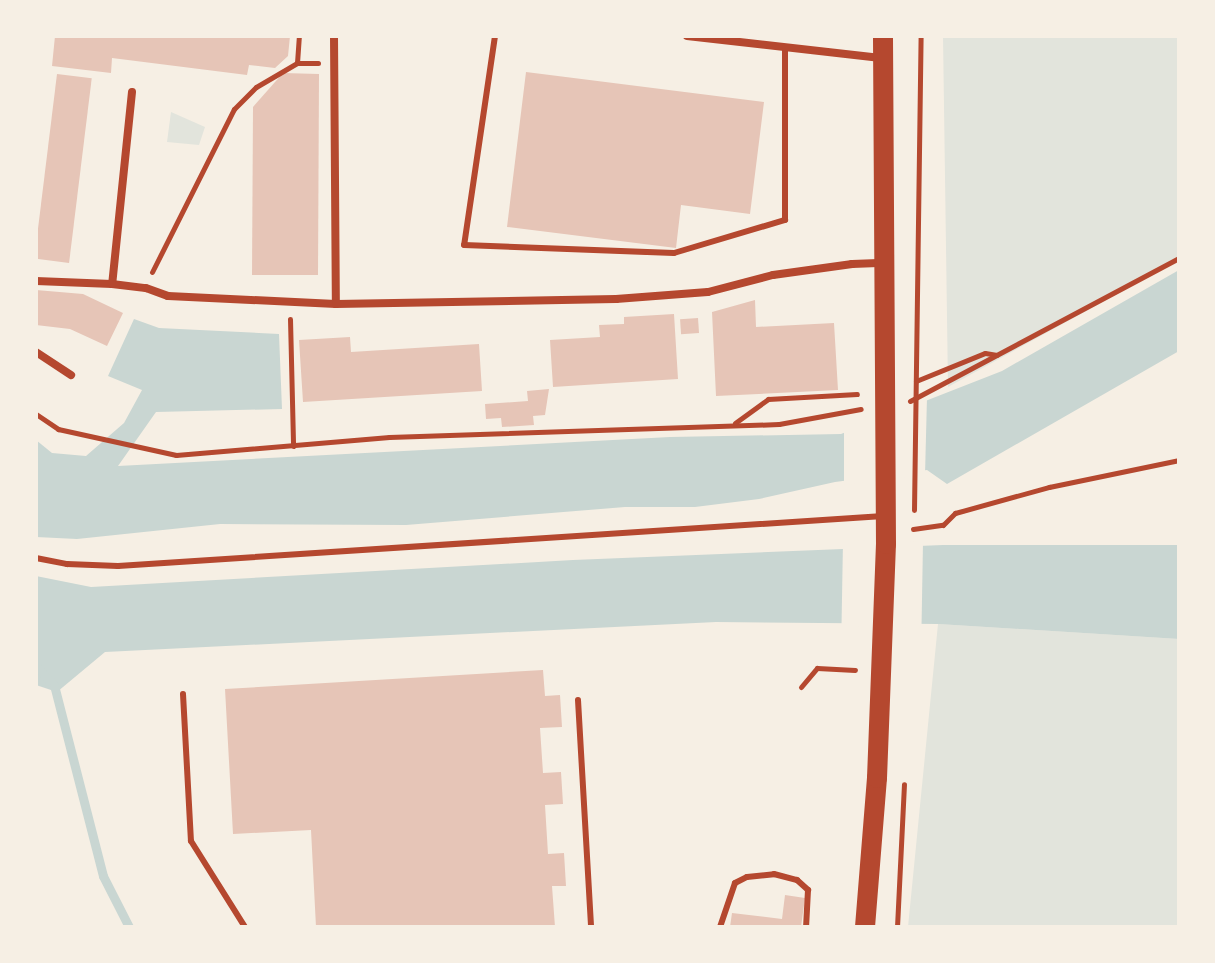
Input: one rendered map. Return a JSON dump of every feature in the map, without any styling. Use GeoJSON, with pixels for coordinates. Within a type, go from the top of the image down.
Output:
{"type":"FeatureCollection","features":[{"type":"Feature","properties":{"kind":"main road"},"geometry":{"type":"LineString","coordinates":[[865,927],[877,778],[887,508],[883,36]]}},
{"type":"Feature","properties":{"kind":"street"},"geometry":{"type":"LineString","coordinates":[[334,36],[336,304]]}},
{"type":"Feature","properties":{"kind":"street"},"geometry":{"type":"LineString","coordinates":[[687,36],[882,59]]}},
{"type":"Feature","properties":{"kind":"street"},"geometry":{"type":"LineString","coordinates":[[112,284],[132,92]]}},
{"type":"Feature","properties":{"kind":"street"},"geometry":{"type":"LineString","coordinates":[[36,281],[112,284],[146,288],[168,296],[336,304],[671,296],[708,292],[773,275],[852,264],[886,263]]}},
{"type":"Feature","properties":{"kind":"street"},"geometry":{"type":"LineString","coordinates":[[36,352],[71,375]]}},
{"type":"Feature","properties":{"kind":"lane"},"geometry":{"type":"LineString","coordinates":[[495,36],[464,245],[674,253],[785,220],[785,48]]}},
{"type":"Feature","properties":{"kind":"lane"},"geometry":{"type":"LineString","coordinates":[[36,558],[67,564],[118,566],[887,508]]}},
{"type":"Feature","properties":{"kind":"lane"},"geometry":{"type":"LineString","coordinates":[[183,694],[191,841],[245,927]]}},
{"type":"Feature","properties":{"kind":"lane"},"geometry":{"type":"LineString","coordinates":[[578,700],[591,927]]}},
{"type":"Feature","properties":{"kind":"lane"},"geometry":{"type":"LineString","coordinates":[[720,927],[735,883],[747,877],[774,874],[797,880],[808,890],[806,927]]}},
{"type":"Feature","properties":{"kind":"path"},"geometry":{"type":"LineString","coordinates":[[297,63],[299,36]]}},
{"type":"Feature","properties":{"kind":"path"},"geometry":{"type":"LineString","coordinates":[[914,498],[921,36]]}},
{"type":"Feature","properties":{"kind":"path"},"geometry":{"type":"LineString","coordinates":[[146,288],[154,266],[234,109],[256,87],[297,63],[318,63]]}},
{"type":"Feature","properties":{"kind":"path"},"geometry":{"type":"LineString","coordinates":[[916,381],[985,353],[998,355],[1179,258]]}},
{"type":"Feature","properties":{"kind":"path"},"geometry":{"type":"LineString","coordinates":[[289,302],[293,446]]}},
{"type":"Feature","properties":{"kind":"path"},"geometry":{"type":"LineString","coordinates":[[36,414],[58,429],[133,448],[176,455],[389,437],[734,424],[768,399],[857,394]]}},
{"type":"Feature","properties":{"kind":"path"},"geometry":{"type":"LineString","coordinates":[[913,529],[943,525],[955,513],[1049,487],[1179,460]]}},
{"type":"Feature","properties":{"kind":"path"},"geometry":{"type":"LineString","coordinates":[[801,687],[817,668],[855,670]]}},
{"type":"Feature","properties":{"kind":"shaded area"},"geometry":{"type":"Polygon","coordinates":[[[943,36],[1179,36],[1179,260],[948,387],[943,36]]]}},
{"type":"Feature","properties":{"kind":"shaded area"},"geometry":{"type":"Polygon","coordinates":[[[171,112],[205,127],[199,145],[167,142],[171,112]]]}},
{"type":"Feature","properties":{"kind":"shaded area"},"geometry":{"type":"Polygon","coordinates":[[[1179,270],[1179,351],[947,484],[927,470],[835,482],[759,499],[695,507],[625,507],[406,525],[220,524],[77,539],[36,537],[36,440],[52,453],[86,456],[124,423],[142,390],[108,376],[134,319],[159,328],[279,334],[282,409],[156,412],[118,466],[670,437],[841,434],[1002,371],[1179,270]]]}},
{"type":"Feature","properties":{"kind":"shaded area"},"geometry":{"type":"Polygon","coordinates":[[[943,545],[1179,545],[1179,639],[938,624],[716,622],[105,652],[57,692],[36,685],[36,576],[91,587],[573,560],[943,545]]]}},
{"type":"Feature","properties":{"kind":"shaded area"},"geometry":{"type":"Polygon","coordinates":[[[938,624],[1179,639],[1179,927],[908,927],[938,624]]]}},
{"type":"Feature","properties":{"kind":"pier"},"geometry":{"type":"Polygon","coordinates":[[[927,397],[925,475],[844,485],[844,428],[927,397]]]}},
{"type":"Feature","properties":{"kind":"pier"},"geometry":{"type":"Polygon","coordinates":[[[843,541],[923,542],[921,628],[842,627],[843,541]]]}},
{"type":"Feature","properties":{"kind":"building"},"geometry":{"type":"Polygon","coordinates":[[[55,36],[290,36],[288,56],[275,68],[249,65],[247,75],[112,58],[111,73],[52,66],[55,36]]]}},
{"type":"Feature","properties":{"kind":"building"},"geometry":{"type":"Polygon","coordinates":[[[526,72],[764,102],[750,214],[681,205],[676,248],[507,227],[526,72]]]}},
{"type":"Feature","properties":{"kind":"building"},"geometry":{"type":"Polygon","coordinates":[[[283,73],[319,74],[318,275],[252,275],[253,107],[283,73]]]}},
{"type":"Feature","properties":{"kind":"building"},"geometry":{"type":"Polygon","coordinates":[[[57,74],[92,78],[69,263],[36,259],[57,74]]]}},
{"type":"Feature","properties":{"kind":"building"},"geometry":{"type":"Polygon","coordinates":[[[36,290],[83,294],[123,313],[107,346],[70,329],[36,325],[36,290]]]}},
{"type":"Feature","properties":{"kind":"building"},"geometry":{"type":"Polygon","coordinates":[[[755,300],[756,327],[834,323],[838,390],[716,396],[712,312],[755,300]]]}},
{"type":"Feature","properties":{"kind":"building"},"geometry":{"type":"Polygon","coordinates":[[[674,314],[678,379],[553,387],[550,340],[600,337],[599,325],[624,324],[624,317],[674,314]]]}},
{"type":"Feature","properties":{"kind":"building"},"geometry":{"type":"Polygon","coordinates":[[[698,318],[699,333],[681,334],[680,319],[698,318]]]}},
{"type":"Feature","properties":{"kind":"building"},"geometry":{"type":"Polygon","coordinates":[[[350,337],[351,352],[479,344],[482,391],[303,402],[299,340],[350,337]]]}},
{"type":"Feature","properties":{"kind":"building"},"geometry":{"type":"Polygon","coordinates":[[[549,389],[545,415],[533,416],[534,425],[502,427],[501,418],[486,419],[485,404],[528,401],[527,391],[549,389]]]}},
{"type":"Feature","properties":{"kind":"building"},"geometry":{"type":"Polygon","coordinates":[[[543,670],[545,696],[560,695],[562,727],[540,728],[543,773],[561,772],[563,804],[545,805],[548,854],[564,853],[566,886],[552,886],[555,927],[316,927],[311,830],[233,834],[225,689],[543,670]]]}},
{"type":"Feature","properties":{"kind":"building"},"geometry":{"type":"Polygon","coordinates":[[[785,895],[805,898],[801,927],[730,927],[732,913],[782,919],[785,895]]]}},
{"type":"Feature","properties":{"kind":"waterway"},"geometry":{"type":"LineString","coordinates":[[36,666],[54,685],[103,876],[129,927]]}}]}
